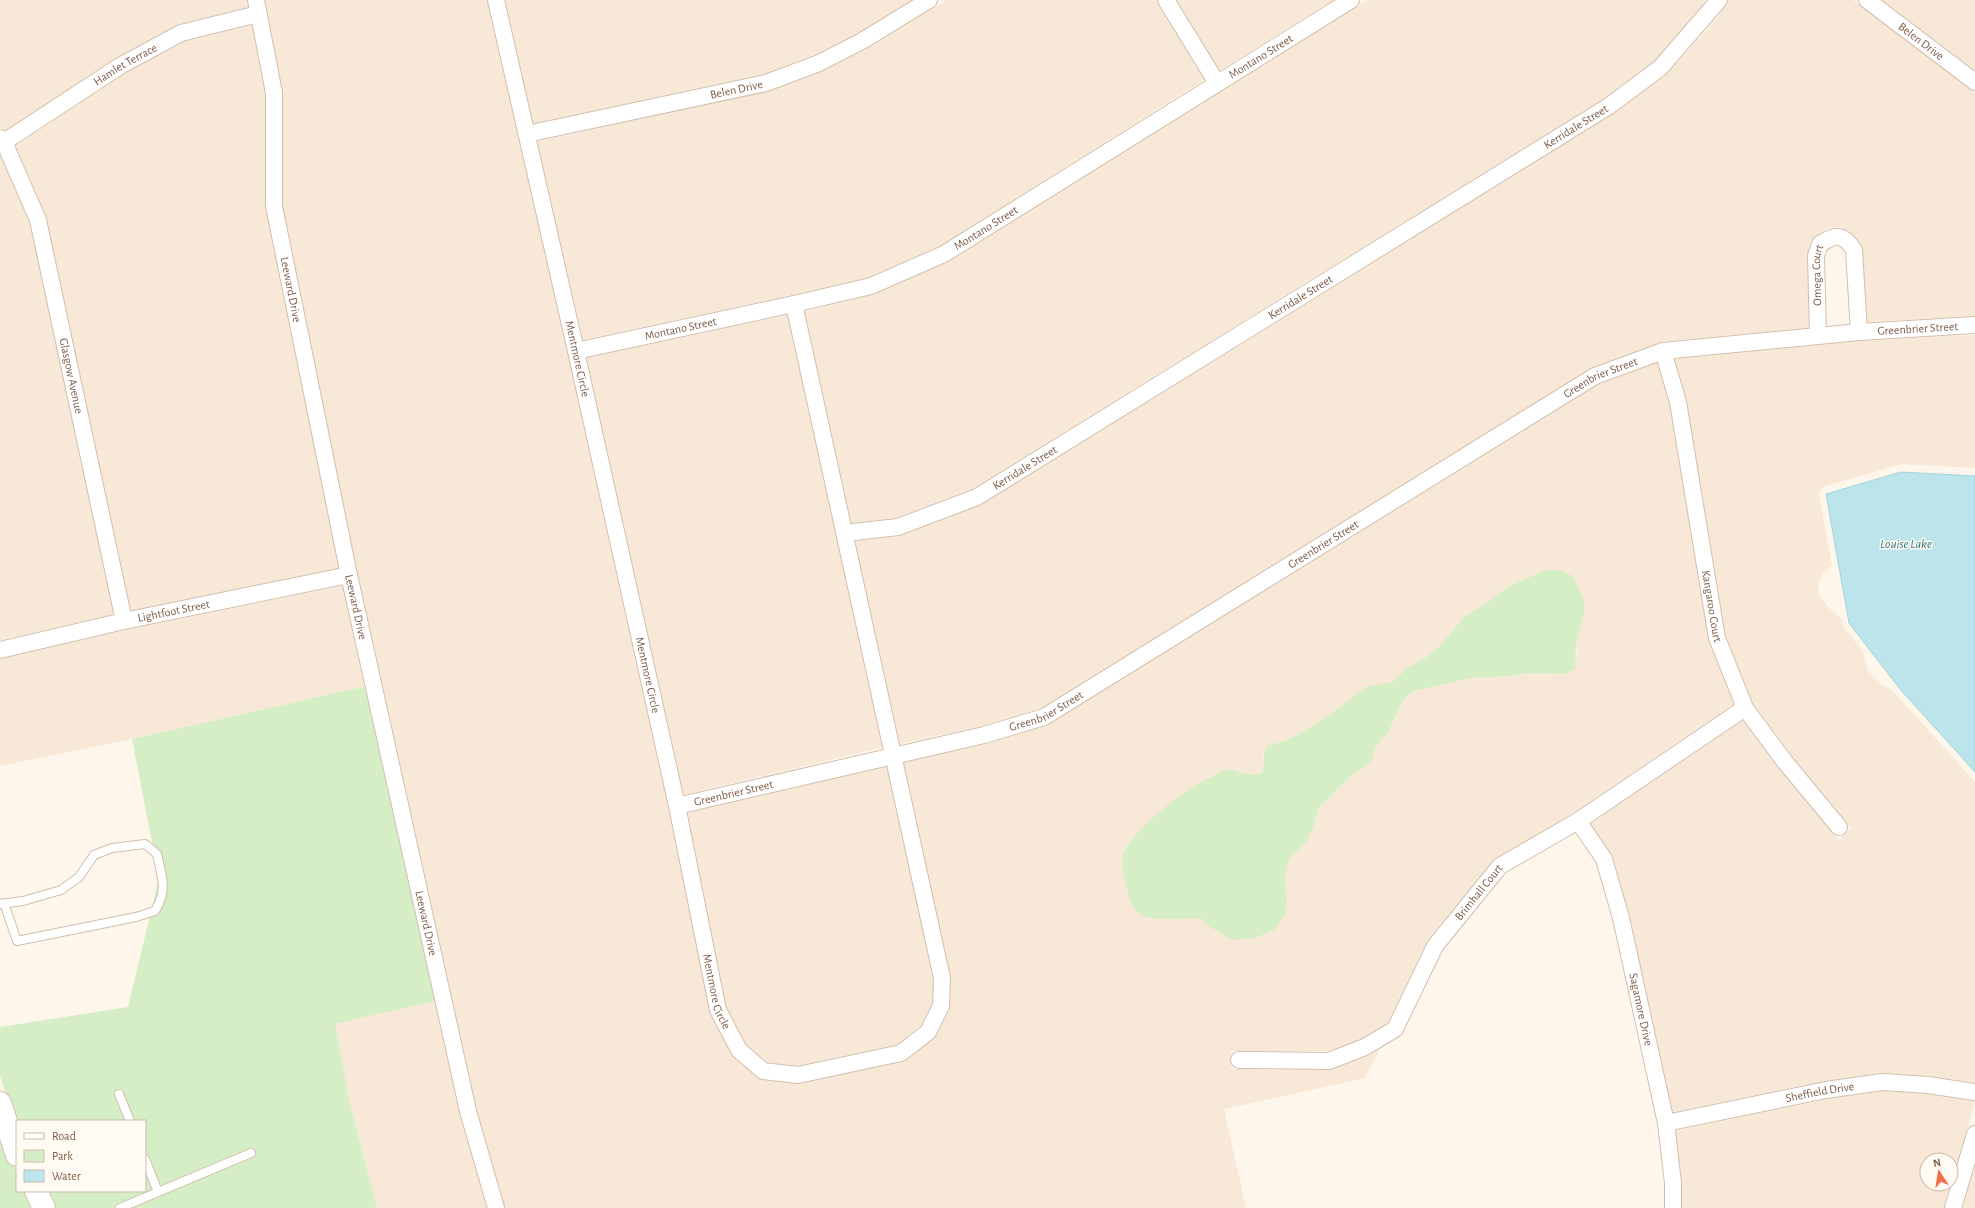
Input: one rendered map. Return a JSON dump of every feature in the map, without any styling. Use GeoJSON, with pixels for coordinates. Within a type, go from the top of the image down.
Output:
{"type":"FeatureCollection","features":[{"type":"Feature","properties":{"kind":"street","name":"Mentmore Circle"},"geometry":{"type":"LineString","coordinates":[[496,0],[677,806],[718,1010],[739,1050],[763,1071],[798,1075],[902,1052],[928,1032],[941,1006],[942,978],[794,304]]}},
{"type":"Feature","properties":{"kind":"street","name":"Belen Drive"},"geometry":{"type":"LineString","coordinates":[[527,134],[766,83],[819,63],[862,41],[929,0]]}},
{"type":"Feature","properties":{"kind":"street"},"geometry":{"type":"LineString","coordinates":[[1166,0],[1217,83]]}},
{"type":"Feature","properties":{"kind":"street","name":"Montano Street"},"geometry":{"type":"LineString","coordinates":[[576,351],[871,286],[944,254],[1351,0]]}},
{"type":"Feature","properties":{"kind":"street","name":"Kerridale Street"},"geometry":{"type":"LineString","coordinates":[[845,533],[898,527],[977,497],[1609,106],[1660,68],[1719,0]]}},
{"type":"Feature","properties":{"kind":"street","name":"Belen Drive"},"geometry":{"type":"LineString","coordinates":[[1867,0],[1975,82]]}},
{"type":"Feature","properties":{"kind":"street","name":"Hamlet Terrace"},"geometry":{"type":"LineString","coordinates":[[2,140],[120,66],[181,33],[257,7]]}},
{"type":"Feature","properties":{"kind":"street","name":"Leeward Drive"},"geometry":{"type":"LineString","coordinates":[[257,7],[274,94],[274,206],[349,575],[468,1111],[496,1208]]}},
{"type":"Feature","properties":{"kind":"street","name":"Glasgow Avenue"},"geometry":{"type":"LineString","coordinates":[[2,140],[38,220],[124,621]]}},
{"type":"Feature","properties":{"kind":"street","name":"Omega Court"},"geometry":{"type":"LineString","coordinates":[[1818,336],[1816,256],[1820,244],[1830,237],[1838,236],[1848,240],[1854,250],[1859,332]]}},
{"type":"Feature","properties":{"kind":"street","name":"Greenbrier Street"},"geometry":{"type":"LineString","coordinates":[[677,806],[984,735],[1044,717],[1595,376],[1663,351],[1859,332],[1975,326]]}},
{"type":"Feature","properties":{"kind":"street","name":"Kangaroo Court"},"geometry":{"type":"LineString","coordinates":[[1663,351],[1678,402],[1717,638],[1745,708],[1785,762],[1839,827]]}},
{"type":"Feature","properties":{"kind":"street","name":"Lightfoot Street"},"geometry":{"type":"LineString","coordinates":[[0,650],[124,621],[349,575]]}},
{"type":"Feature","properties":{"kind":"street","name":"Brimhall Court"},"geometry":{"type":"LineString","coordinates":[[1239,1060],[1329,1061],[1365,1047],[1394,1029],[1434,946],[1500,866],[1578,821],[1745,708]]}},
{"type":"Feature","properties":{"kind":"street","name":"Sagamore Drive"},"geometry":{"type":"LineString","coordinates":[[1578,821],[1604,860],[1621,918],[1666,1123],[1673,1183],[1673,1208]]}},
{"type":"Feature","properties":{"kind":"street","name":"Sheffield Drive"},"geometry":{"type":"LineString","coordinates":[[1666,1123],[1826,1090],[1882,1082],[1928,1085],[1975,1092]]}},
{"type":"Feature","properties":{"kind":"street"},"geometry":{"type":"LineString","coordinates":[[0,1103],[16,1152]]}},
{"type":"Feature","properties":{"kind":"street"},"geometry":{"type":"LineString","coordinates":[[1953,1208],[1975,1134]]}},
{"type":"Feature","properties":{"kind":"street"},"geometry":{"type":"LineString","coordinates":[[36,1192],[44,1208]]}},
{"type":"Feature","properties":{"kind":"lane"},"geometry":{"type":"LineString","coordinates":[[145,844],[157,854],[163,882],[163,898],[155,911],[136,917],[17,941],[2,904],[61,890],[79,877],[94,855],[112,848],[145,844]]}},
{"type":"Feature","properties":{"kind":"lane"},"geometry":{"type":"LineString","coordinates":[[119,1094],[130,1120]]}},
{"type":"Feature","properties":{"kind":"lane"},"geometry":{"type":"LineString","coordinates":[[120,1208],[251,1153]]}},
{"type":"Feature","properties":{"kind":"lane"},"geometry":{"type":"LineString","coordinates":[[146,1162],[158,1192]]}},
{"type":"Feature","properties":{"kind":"shaded area"},"geometry":{"type":"Polygon","coordinates":[[[0,0],[247,0],[249,7],[179,24],[116,58],[5,131],[0,126],[0,0]]]}},
{"type":"Feature","properties":{"kind":"shaded area"},"geometry":{"type":"Polygon","coordinates":[[[264,0],[487,0],[568,353],[669,807],[710,1011],[732,1054],[762,1080],[799,1084],[904,1061],[933,1039],[949,1011],[949,977],[903,762],[986,744],[1048,725],[1598,385],[1658,362],[1671,404],[1709,639],[1734,704],[1573,813],[1494,860],[1428,939],[1388,1022],[1362,1039],[1328,1051],[1231,1051],[1231,1069],[1330,1070],[1368,1056],[1380,1049],[1365,1078],[1224,1109],[1246,1208],[504,1208],[476,1109],[357,573],[282,205],[282,92],[264,0]],[[1546,570],[1507,587],[1484,605],[1464,617],[1439,647],[1427,657],[1408,667],[1392,682],[1366,687],[1325,718],[1290,739],[1276,743],[1263,754],[1264,766],[1262,773],[1251,776],[1239,773],[1210,776],[1158,813],[1168,919],[1186,917],[1202,919],[1208,926],[1232,940],[1287,896],[1284,879],[1289,859],[1307,841],[1314,825],[1318,809],[1352,775],[1372,761],[1375,747],[1388,733],[1402,701],[1414,691],[1471,678],[1512,676],[1527,673],[1564,674],[1577,654],[1576,642],[1584,614],[1584,600],[1573,576],[1546,570]]]}},
{"type":"Feature","properties":{"kind":"shaded area"},"geometry":{"type":"Polygon","coordinates":[[[504,0],[912,0],[859,33],[815,54],[764,74],[533,124],[504,0]]]}},
{"type":"Feature","properties":{"kind":"shaded area"},"geometry":{"type":"Polygon","coordinates":[[[947,0],[1156,0],[1205,79],[940,246],[868,277],[792,295],[582,340],[537,142],[769,91],[822,71],[867,49],[947,0]]]}},
{"type":"Feature","properties":{"kind":"shaded area"},"geometry":{"type":"Polygon","coordinates":[[[1175,0],[1333,0],[1219,71],[1175,0]]]}},
{"type":"Feature","properties":{"kind":"shaded area"},"geometry":{"type":"Polygon","coordinates":[[[1368,0],[1709,0],[1655,61],[1604,98],[973,488],[896,518],[851,523],[804,312],[874,294],[948,262],[1368,0]]]}},
{"type":"Feature","properties":{"kind":"shaded area"},"geometry":{"type":"Polygon","coordinates":[[[1730,0],[1853,0],[1975,93],[1975,316],[1866,322],[1860,245],[1854,235],[1841,227],[1826,229],[1815,236],[1808,252],[1809,328],[1668,340],[1592,368],[1041,708],[982,726],[899,744],[855,541],[901,535],[981,505],[1613,114],[1666,75],[1715,21],[1730,0]]]}},
{"type":"Feature","properties":{"kind":"shaded area"},"geometry":{"type":"Polygon","coordinates":[[[1881,0],[1975,0],[1975,71],[1881,0]]]}},
{"type":"Feature","properties":{"kind":"shaded area"},"geometry":{"type":"Polygon","coordinates":[[[252,25],[265,94],[266,208],[339,568],[130,611],[46,219],[15,146],[124,74],[184,42],[252,25]]]}},
{"type":"Feature","properties":{"kind":"shaded area"},"geometry":{"type":"Polygon","coordinates":[[[0,153],[30,223],[114,614],[0,640],[0,153]]]}},
{"type":"Feature","properties":{"kind":"shaded area"},"geometry":{"type":"Polygon","coordinates":[[[788,315],[883,747],[683,795],[586,358],[788,315]]]}},
{"type":"Feature","properties":{"kind":"shaded area"},"geometry":{"type":"Polygon","coordinates":[[[1975,335],[1975,468],[1901,464],[1822,487],[1819,495],[1832,565],[1823,573],[1818,584],[1819,595],[1830,609],[1842,620],[1844,628],[1862,650],[1867,670],[1882,685],[1892,690],[1975,782],[1975,1083],[1928,1076],[1881,1073],[1824,1081],[1672,1112],[1629,916],[1611,857],[1590,824],[1743,720],[1839,840],[1851,828],[1791,756],[1752,703],[1725,635],[1686,401],[1674,359],[1860,341],[1975,335]]]}},
{"type":"Feature","properties":{"kind":"shaded area"},"geometry":{"type":"Polygon","coordinates":[[[343,586],[365,687],[132,739],[0,766],[0,659],[126,630],[343,586]]]}},
{"type":"Feature","properties":{"kind":"shaded area"},"geometry":{"type":"Polygon","coordinates":[[[888,765],[933,979],[933,1002],[922,1025],[898,1044],[797,1066],[766,1062],[745,1044],[725,1007],[687,813],[888,765]]]}},
{"type":"Feature","properties":{"kind":"shaded area"},"geometry":{"type":"Polygon","coordinates":[[[435,1001],[460,1114],[488,1208],[377,1208],[349,1100],[334,1024],[435,1001]]]}},
{"type":"Feature","properties":{"kind":"shaded area"},"geometry":{"type":"Polygon","coordinates":[[[1883,1091],[1927,1094],[1975,1101],[1959,1159],[1959,1152],[1919,1152],[1919,1192],[1950,1192],[1944,1208],[1681,1208],[1681,1183],[1675,1131],[1828,1099],[1883,1091]]]}},
{"type":"Feature","properties":{"kind":"shaded area"},"geometry":{"type":"Polygon","coordinates":[[[1975,1165],[1975,1208],[1963,1208],[1964,1204],[1975,1165]]]}},
{"type":"Feature","properties":{"kind":"green space"},"geometry":{"type":"Polygon","coordinates":[[[1546,570],[1559,570],[1573,576],[1584,600],[1584,614],[1576,642],[1575,669],[1564,674],[1527,673],[1512,676],[1471,678],[1414,691],[1402,701],[1388,733],[1375,747],[1372,761],[1352,775],[1318,809],[1314,825],[1307,841],[1289,859],[1284,879],[1287,896],[1286,913],[1275,929],[1255,938],[1232,940],[1208,926],[1202,919],[1158,919],[1144,916],[1137,912],[1132,905],[1123,875],[1123,856],[1132,840],[1143,827],[1172,801],[1219,773],[1232,769],[1240,773],[1247,774],[1262,773],[1267,746],[1290,739],[1325,718],[1366,687],[1392,682],[1408,667],[1427,657],[1439,647],[1464,617],[1484,605],[1507,587],[1546,570]]]}},
{"type":"Feature","properties":{"kind":"green space"},"geometry":{"type":"Polygon","coordinates":[[[365,687],[435,1001],[335,1024],[349,1100],[377,1208],[53,1208],[45,1192],[146,1192],[146,1120],[16,1120],[16,1126],[0,1076],[0,1027],[128,1007],[159,878],[132,739],[365,687]]]}},
{"type":"Feature","properties":{"kind":"green space"},"geometry":{"type":"Polygon","coordinates":[[[0,1129],[8,1155],[16,1170],[16,1192],[27,1192],[35,1208],[0,1208],[0,1129]]]}},
{"type":"Feature","properties":{"kind":"water","name":"Louise Lake"},"geometry":{"type":"Polygon","coordinates":[[[1901,472],[1975,476],[1975,772],[1900,689],[1849,623],[1826,494],[1901,472]]]}}]}
